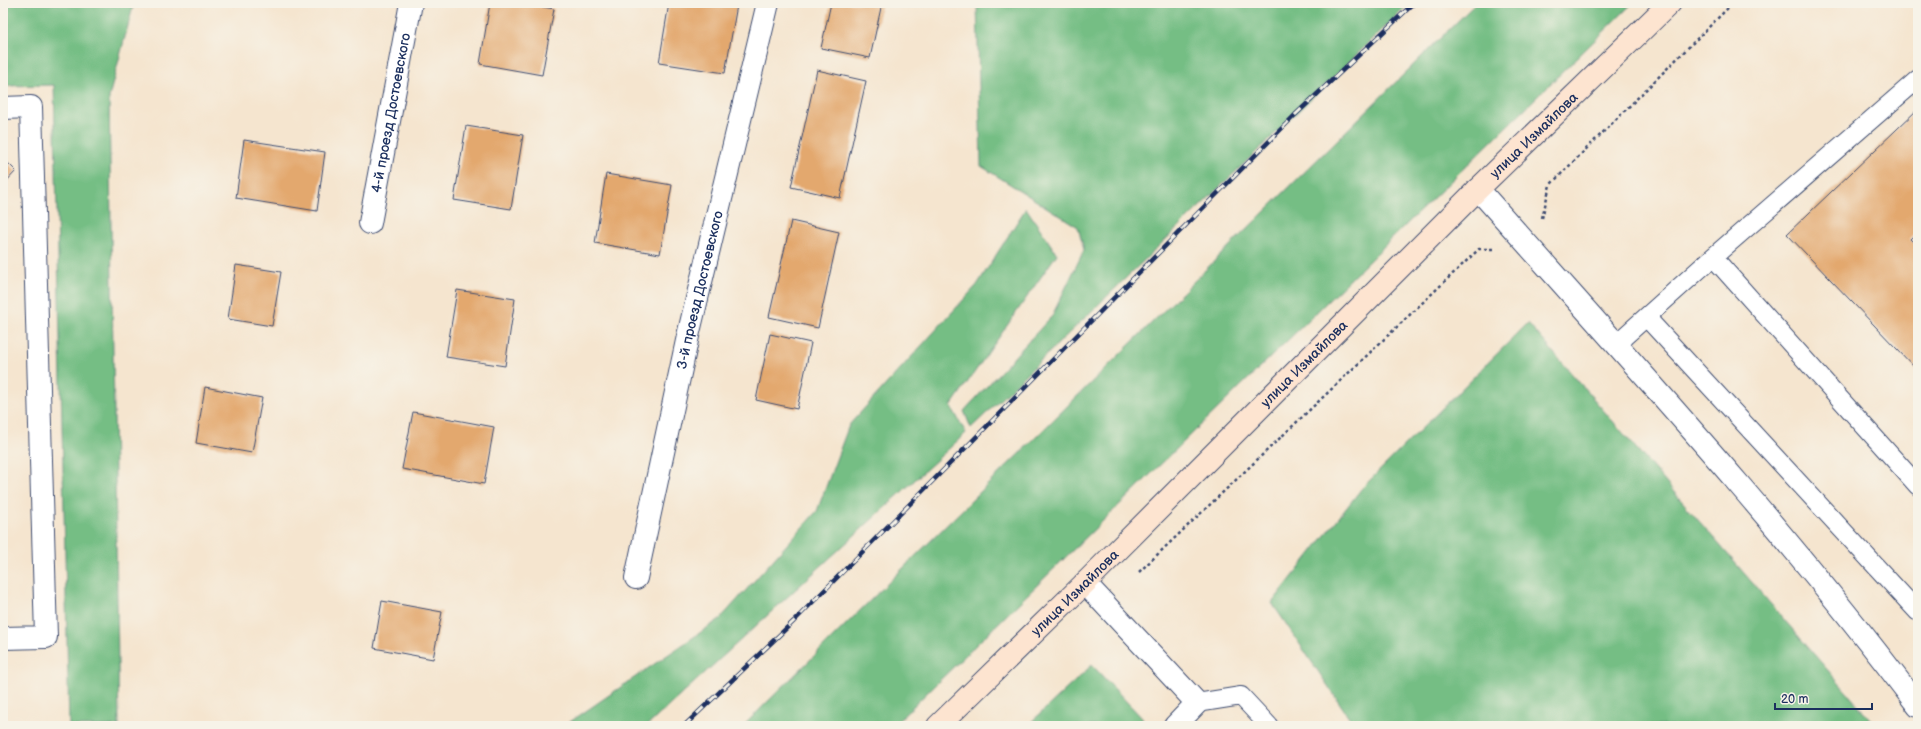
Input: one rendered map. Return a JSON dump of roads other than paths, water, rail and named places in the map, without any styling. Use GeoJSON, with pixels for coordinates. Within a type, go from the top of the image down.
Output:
{"type":"FeatureCollection","features":[{"type":"Feature","properties":{"kind":"main road","name":"улица Измайлова"},"geometry":{"type":"LineString","coordinates":[[938,726],[1085,583],[1478,189],[1670,3]]}},
{"type":"Feature","properties":{"kind":"street","name":"4-й проезд Достоевского"},"geometry":{"type":"LineString","coordinates":[[370,223],[411,3]]}},
{"type":"Feature","properties":{"kind":"street","name":"3-й проезд Достоевского"},"geometry":{"type":"LineString","coordinates":[[636,578],[688,336],[768,3]]}},
{"type":"Feature","properties":{"kind":"street"},"geometry":{"type":"LineString","coordinates":[[3,108],[31,107],[46,637],[3,638]]}},
{"type":"Feature","properties":{"kind":"street"},"geometry":{"type":"LineString","coordinates":[[1478,189],[1661,394],[1868,640],[1918,706]]}},
{"type":"Feature","properties":{"kind":"street"},"geometry":{"type":"LineString","coordinates":[[1085,583],[1197,703],[1175,726]]}},
{"type":"Feature","properties":{"kind":"lane"},"geometry":{"type":"LineString","coordinates":[[1616,344],[1713,257],[1918,79]]}},
{"type":"Feature","properties":{"kind":"lane"},"geometry":{"type":"LineString","coordinates":[[1713,257],[1918,486]]}},
{"type":"Feature","properties":{"kind":"lane"},"geometry":{"type":"LineString","coordinates":[[1646,317],[1918,612]]}},
{"type":"Feature","properties":{"kind":"lane"},"geometry":{"type":"LineString","coordinates":[[1197,703],[1241,696],[1269,726]]}},
{"type":"Feature","properties":{"kind":"railway"},"geometry":{"type":"LineString","coordinates":[[684,726],[794,621],[1295,115],[1414,3]]}}]}
